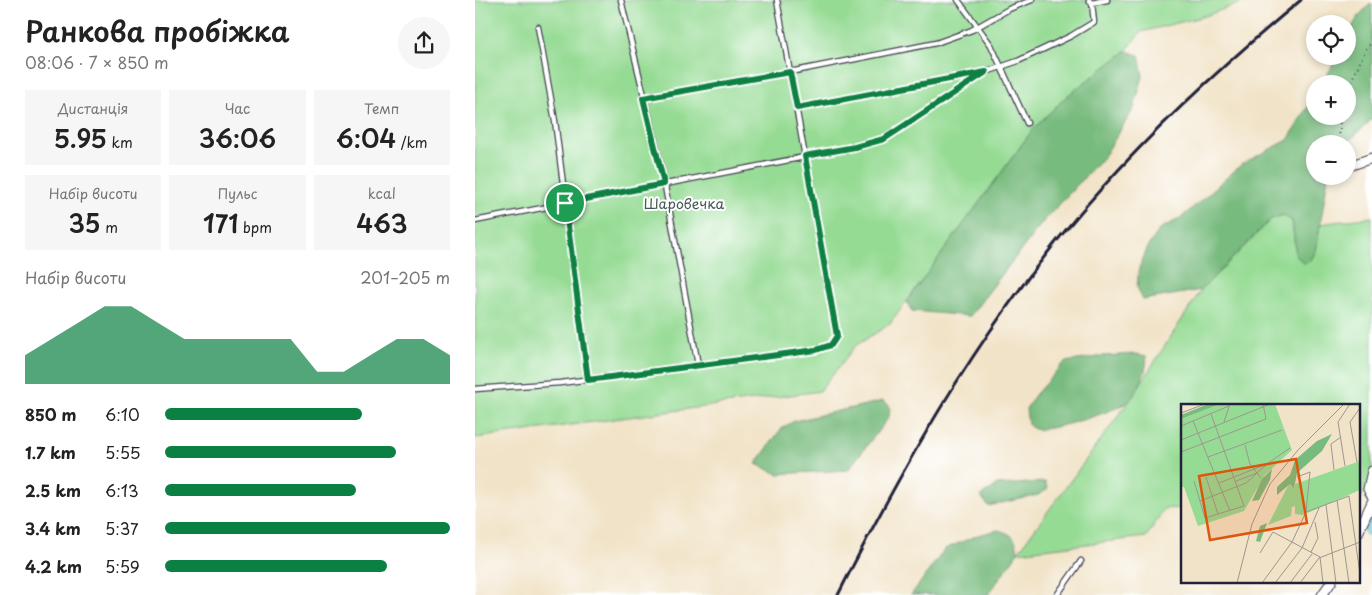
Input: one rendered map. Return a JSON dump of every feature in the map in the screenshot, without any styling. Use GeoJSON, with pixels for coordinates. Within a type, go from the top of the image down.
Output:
{"type":"FeatureCollection","features":[{"type":"Feature","properties":{"kind":"street"},"geometry":{"type":"LineString","coordinates":[[1356,164],[1372,158]]}},
{"type":"Feature","properties":{"kind":"street"},"geometry":{"type":"LineString","coordinates":[[1372,471],[1368,488],[1372,496]]}},
{"type":"Feature","properties":{"kind":"street"},"geometry":{"type":"LineString","coordinates":[[1359,531],[1372,502]]}},
{"type":"Feature","properties":{"kind":"street"},"geometry":{"type":"LineString","coordinates":[[1322,595],[1331,582]]}},
{"type":"Feature","properties":{"kind":"lane"},"geometry":{"type":"LineString","coordinates":[[621,0],[664,184],[699,365]]}},
{"type":"Feature","properties":{"kind":"lane"},"geometry":{"type":"LineString","coordinates":[[475,389],[588,380],[816,350],[831,345],[837,336],[777,0]]}},
{"type":"Feature","properties":{"kind":"lane"},"geometry":{"type":"LineString","coordinates":[[957,0],[991,45],[999,67],[1027,123]]}},
{"type":"Feature","properties":{"kind":"lane"},"geometry":{"type":"LineString","coordinates":[[643,98],[790,72],[936,43],[978,27],[1009,9],[1032,0]]}},
{"type":"Feature","properties":{"kind":"lane"},"geometry":{"type":"LineString","coordinates":[[797,108],[986,72],[1071,36],[1094,22],[1090,2],[1107,0]]}},
{"type":"Feature","properties":{"kind":"lane"},"geometry":{"type":"LineString","coordinates":[[538,27],[555,120],[588,380]]}},
{"type":"Feature","properties":{"kind":"lane"},"geometry":{"type":"LineString","coordinates":[[475,221],[855,147],[884,139],[986,72]]}},
{"type":"Feature","properties":{"kind":"lane"},"geometry":{"type":"LineString","coordinates":[[1057,595],[1081,561]]}},
{"type":"Feature","properties":{"kind":"path"},"geometry":{"type":"LineString","coordinates":[[1354,75],[1366,49],[1372,42]]}},
{"type":"Feature","properties":{"kind":"green space","name":"Шаровечка"},"geometry":{"type":"Polygon","coordinates":[[[475,0],[1249,0],[1205,16],[1141,32],[1126,51],[1066,97],[1034,128],[890,324],[855,346],[820,391],[475,438],[475,0]]]}},
{"type":"Feature","properties":{"kind":"green space"},"geometry":{"type":"Polygon","coordinates":[[[1372,3],[1372,119],[1355,135],[1306,135],[1306,185],[1327,185],[1316,251],[1310,262],[1303,263],[1296,255],[1292,221],[1283,215],[1271,219],[1201,290],[1143,300],[1137,287],[1139,268],[1149,245],[1160,229],[1181,218],[1242,164],[1288,140],[1306,110],[1306,125],[1356,125],[1356,75],[1327,75],[1333,65],[1356,65],[1356,20],[1372,3]]]}},
{"type":"Feature","properties":{"kind":"green space"},"geometry":{"type":"Polygon","coordinates":[[[1126,51],[1139,55],[1143,76],[1134,108],[1105,155],[1042,223],[970,316],[912,311],[907,301],[1034,128],[1066,97],[1126,51]]]}},
{"type":"Feature","properties":{"kind":"green space"},"geometry":{"type":"Polygon","coordinates":[[[1283,215],[1292,221],[1296,255],[1316,251],[1320,224],[1372,217],[1372,493],[1364,493],[1359,501],[1359,404],[1181,404],[1181,509],[1165,508],[1146,537],[1018,552],[1130,400],[1201,290],[1271,219],[1283,215]]]}},
{"type":"Feature","properties":{"kind":"green space"},"geometry":{"type":"Polygon","coordinates":[[[1136,354],[1146,356],[1146,367],[1138,387],[1128,402],[1097,415],[1054,427],[1035,429],[1028,425],[1026,409],[1035,395],[1065,362],[1104,356],[1136,354]]]}},
{"type":"Feature","properties":{"kind":"green space"},"geometry":{"type":"Polygon","coordinates":[[[883,401],[890,406],[889,417],[848,470],[778,474],[756,464],[781,429],[794,421],[883,401]]]}},
{"type":"Feature","properties":{"kind":"green space"},"geometry":{"type":"Polygon","coordinates":[[[1045,482],[1048,489],[1038,495],[988,506],[981,496],[997,485],[1045,482]]]}},
{"type":"Feature","properties":{"kind":"green space"},"geometry":{"type":"Polygon","coordinates":[[[998,530],[1013,537],[1018,552],[988,595],[911,595],[945,549],[978,535],[998,530]]]}},
{"type":"Feature","properties":{"kind":"water"},"geometry":{"type":"Polygon","coordinates":[[[1370,518],[1372,518],[1372,537],[1365,534],[1363,530],[1370,518]]]}},
{"type":"Feature","properties":{"kind":"railway"},"geometry":{"type":"LineString","coordinates":[[838,595],[895,487],[956,383],[989,332],[1061,235],[1124,164],[1173,115],[1223,67],[1301,0]]}},
{"type":"Feature","properties":{"kind":"route"},"geometry":{"type":"LineString","coordinates":[[790,72],[797,108],[869,96],[986,72],[884,139],[855,147],[805,156],[837,336],[831,345],[816,350],[588,380],[565,203],[664,184],[643,98],[790,72]]}}]}
